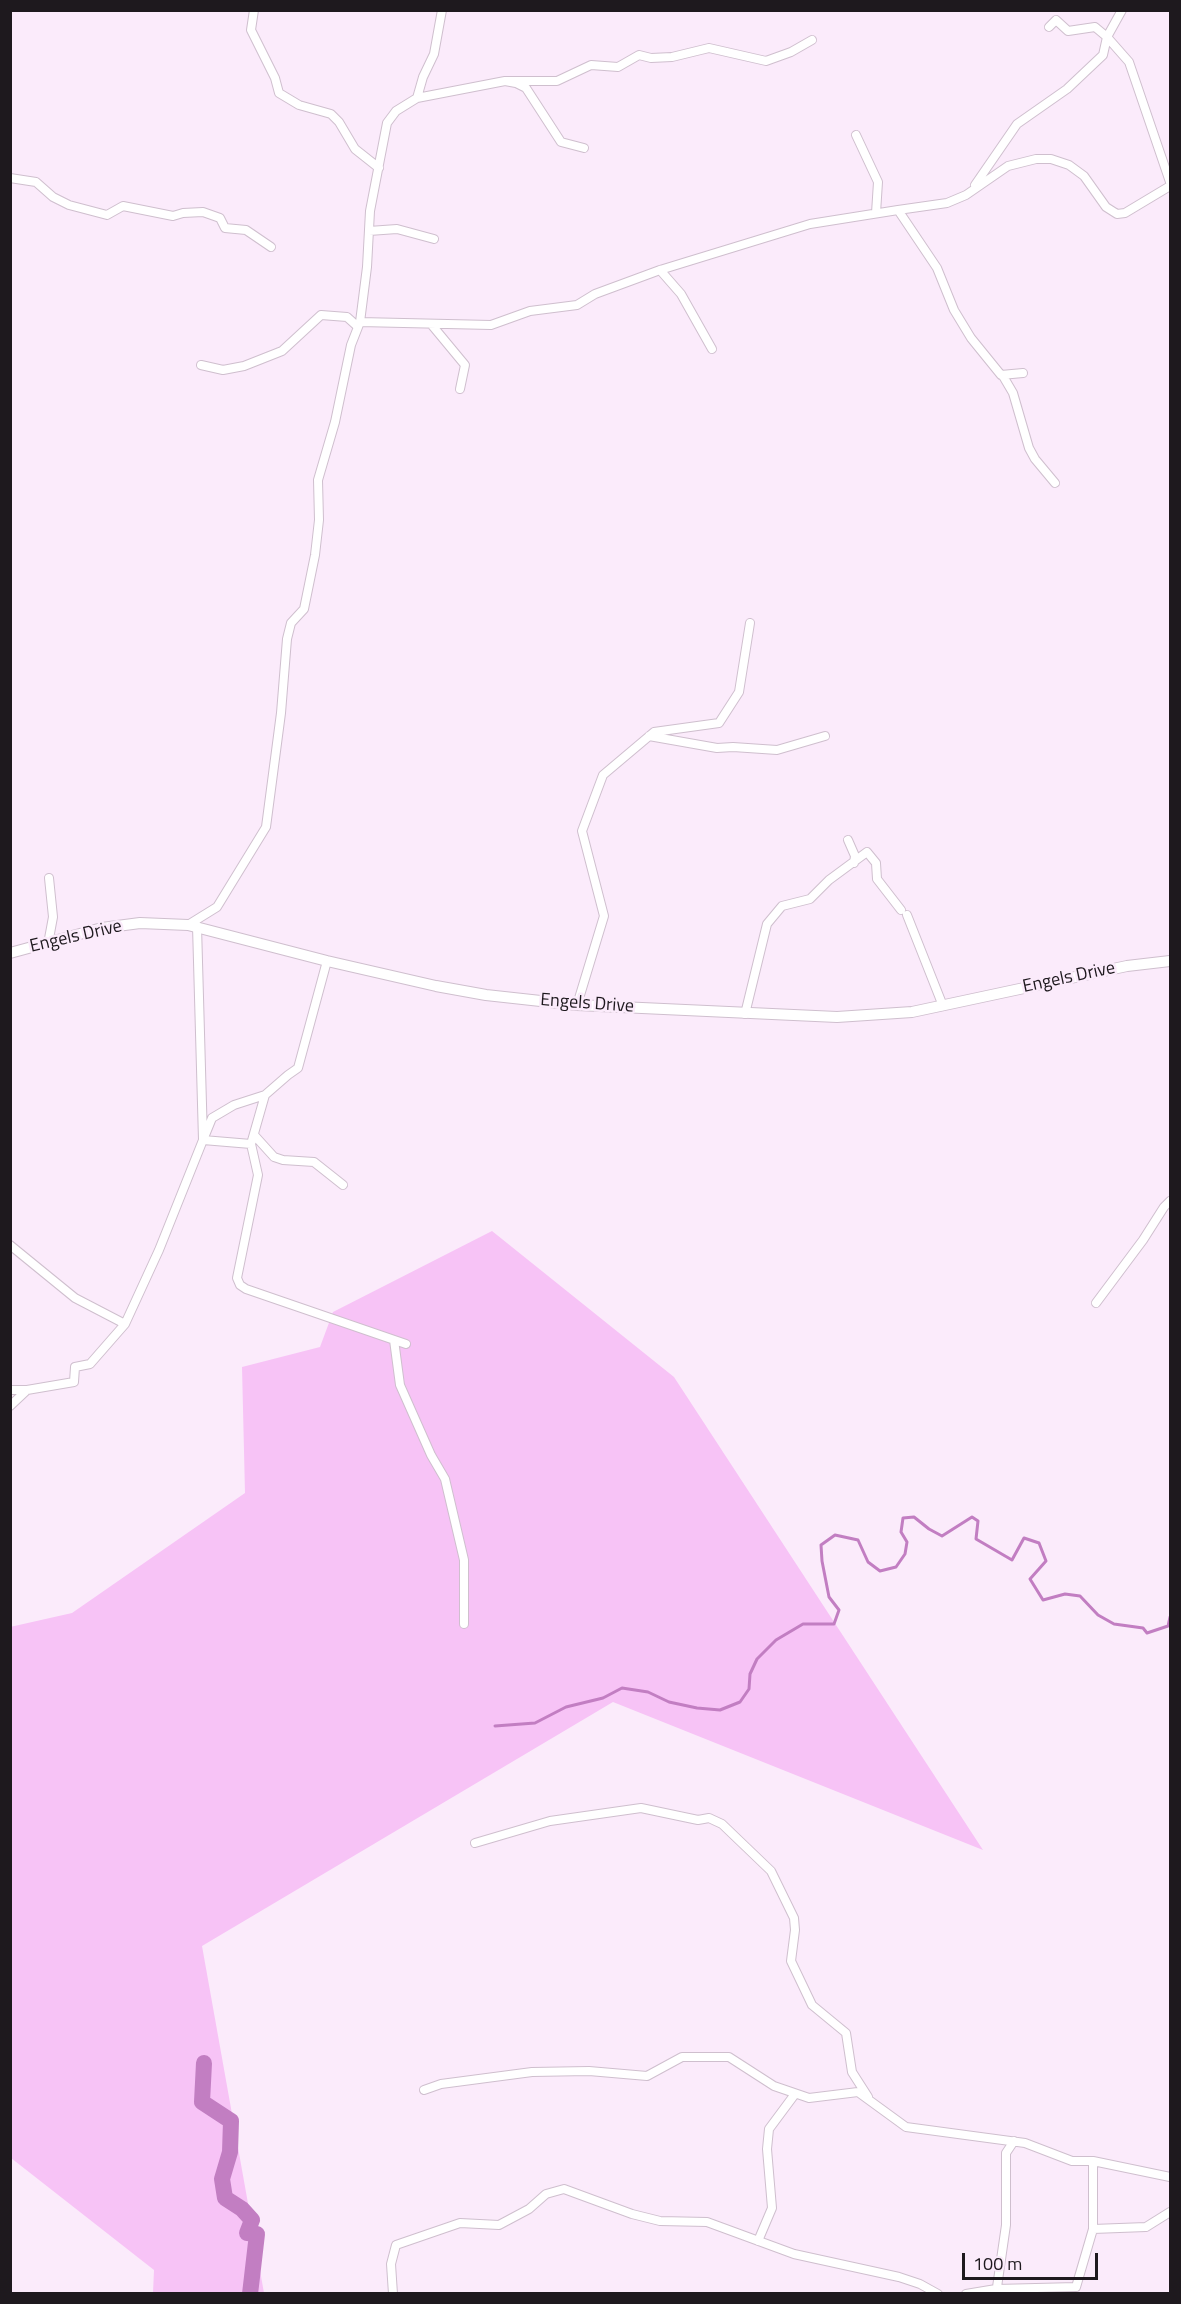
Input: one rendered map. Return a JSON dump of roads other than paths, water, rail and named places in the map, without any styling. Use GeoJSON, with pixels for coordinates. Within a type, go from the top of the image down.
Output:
{"type":"FeatureCollection","features":[{"type":"Feature","properties":{"kind":"street"},"geometry":{"type":"LineString","coordinates":[[254,10],[251,30],[279,93],[299,105],[331,114],[355,150],[379,168]]}},
{"type":"Feature","properties":{"kind":"street"},"geometry":{"type":"LineString","coordinates":[[417,98],[423,77],[434,54],[442,10]]}},
{"type":"Feature","properties":{"kind":"street"},"geometry":{"type":"LineString","coordinates":[[201,365],[223,370],[244,366],[282,351],[321,315],[347,317],[359,324],[491,325],[530,311],[577,305],[595,294],[660,270],[810,224],[947,203],[966,195],[973,188],[1017,124],[1067,88],[1103,55],[1107,37],[1122,10]]}},
{"type":"Feature","properties":{"kind":"street"},"geometry":{"type":"LineString","coordinates":[[973,188],[1008,166],[1044,158],[1069,165],[1084,176],[1106,207],[1117,214],[1125,213],[1168,188],[1129,62],[1095,27],[1068,31],[1056,20],[1049,27]]}},
{"type":"Feature","properties":{"kind":"street"},"geometry":{"type":"LineString","coordinates":[[203,1140],[192,926],[217,907],[266,827],[281,713],[287,639],[291,622],[304,609],[318,532],[318,480],[335,422],[351,345],[359,324],[374,185],[387,123],[396,111],[417,98],[505,81],[557,81],[591,66],[618,67],[639,55],[651,58],[672,57],[710,48],[766,61],[791,52],[812,40]]}},
{"type":"Feature","properties":{"kind":"street"},"geometry":{"type":"LineString","coordinates":[[505,81],[526,88],[561,142],[584,148]]}},
{"type":"Feature","properties":{"kind":"street"},"geometry":{"type":"LineString","coordinates":[[856,135],[878,182],[876,213]]}},
{"type":"Feature","properties":{"kind":"street"},"geometry":{"type":"LineString","coordinates":[[10,178],[36,182],[53,197],[69,205],[107,216],[123,206],[173,216],[203,212],[219,218],[225,228],[246,230],[271,247]]}},
{"type":"Feature","properties":{"kind":"street"},"geometry":{"type":"LineString","coordinates":[[898,210],[937,268],[951,304],[971,338],[1003,376],[1013,393],[1029,448],[1055,483]]}},
{"type":"Feature","properties":{"kind":"street"},"geometry":{"type":"LineString","coordinates":[[369,231],[397,229],[434,238]]}},
{"type":"Feature","properties":{"kind":"street"},"geometry":{"type":"LineString","coordinates":[[660,270],[681,294],[712,349]]}},
{"type":"Feature","properties":{"kind":"street"},"geometry":{"type":"LineString","coordinates":[[431,324],[465,365],[460,389]]}},
{"type":"Feature","properties":{"kind":"street"},"geometry":{"type":"LineString","coordinates":[[1003,376],[1023,373]]}},
{"type":"Feature","properties":{"kind":"street"},"geometry":{"type":"LineString","coordinates":[[576,1005],[604,916],[582,831],[603,775],[654,732],[719,723],[739,692],[750,623]]}},
{"type":"Feature","properties":{"kind":"street"},"geometry":{"type":"LineString","coordinates":[[649,736],[717,748],[777,750],[825,736]]}},
{"type":"Feature","properties":{"kind":"street"},"geometry":{"type":"LineString","coordinates":[[848,840],[855,855],[855,863]]}},
{"type":"Feature","properties":{"kind":"street"},"geometry":{"type":"LineString","coordinates":[[745,1014],[767,924],[782,906],[810,899],[829,880],[867,852],[876,863],[877,879],[904,912],[943,1006]]}},
{"type":"Feature","properties":{"kind":"street"},"geometry":{"type":"LineString","coordinates":[[48,944],[53,917],[49,878]]}},
{"type":"Feature","properties":{"kind":"street","name":"Engels Drive"},"geometry":{"type":"LineString","coordinates":[[10,953],[102,928],[140,923],[192,926],[327,961],[446,988],[576,1005],[837,1017],[884,1015],[943,1006],[1127,966],[1170,961]]}},
{"type":"Feature","properties":{"kind":"street"},"geometry":{"type":"LineString","coordinates":[[10,1390],[27,1390],[74,1382],[75,1367],[90,1364],[124,1324],[159,1250],[212,1118],[234,1105],[265,1095],[298,1068],[327,961]]}},
{"type":"Feature","properties":{"kind":"street"},"geometry":{"type":"LineString","coordinates":[[265,1095],[253,1140],[258,1175],[237,1278],[240,1285],[406,1344]]}},
{"type":"Feature","properties":{"kind":"street"},"geometry":{"type":"LineString","coordinates":[[203,1140],[253,1140],[274,1157],[283,1160],[314,1162],[343,1185]]}},
{"type":"Feature","properties":{"kind":"street"},"geometry":{"type":"LineString","coordinates":[[1096,1304],[1170,1201]]}},
{"type":"Feature","properties":{"kind":"street"},"geometry":{"type":"LineString","coordinates":[[10,1245],[75,1298],[124,1324]]}},
{"type":"Feature","properties":{"kind":"street"},"geometry":{"type":"LineString","coordinates":[[394,1340],[400,1385],[430,1455],[445,1479],[464,1560],[464,1624]]}},
{"type":"Feature","properties":{"kind":"street"},"geometry":{"type":"LineString","coordinates":[[10,1406],[27,1390]]}},
{"type":"Feature","properties":{"kind":"street"},"geometry":{"type":"LineString","coordinates":[[475,1843],[550,1821],[641,1808],[698,1820],[709,1818],[722,1824],[771,1872],[794,1918],[795,1930],[791,1961],[812,2005],[846,2033],[852,2072],[870,2100]]}},
{"type":"Feature","properties":{"kind":"street"},"geometry":{"type":"LineString","coordinates":[[424,2090],[441,2084],[532,2072],[589,2071],[647,2076],[682,2057],[729,2057],[774,2086],[809,2098],[858,2092],[906,2127],[1025,2143],[1072,2161],[1093,2162],[1170,2177]]}},
{"type":"Feature","properties":{"kind":"street"},"geometry":{"type":"LineString","coordinates":[[758,2241],[772,2208],[767,2149],[769,2129],[795,2094]]}},
{"type":"Feature","properties":{"kind":"street"},"geometry":{"type":"LineString","coordinates":[[996,2291],[1006,2225],[1006,2153],[1014,2141]]}},
{"type":"Feature","properties":{"kind":"street"},"geometry":{"type":"LineString","coordinates":[[966,2294],[1076,2287],[1093,2229],[1093,2162]]}},
{"type":"Feature","properties":{"kind":"street"},"geometry":{"type":"LineString","coordinates":[[393,2294],[391,2264],[396,2245],[460,2223],[499,2226],[529,2209],[546,2194],[564,2189],[632,2214],[660,2221],[707,2223],[794,2254],[899,2277],[920,2284],[938,2294]]}},
{"type":"Feature","properties":{"kind":"street"},"geometry":{"type":"LineString","coordinates":[[1093,2229],[1146,2227],[1170,2212]]}},
{"type":"Feature","properties":{"kind":"waterway"},"geometry":{"type":"LineString","coordinates":[[495,1726],[535,1723],[566,1707],[603,1698],[622,1688],[648,1692],[669,1702],[697,1708],[720,1710],[740,1702],[749,1689],[750,1674],[757,1659],[776,1640],[803,1624],[834,1624],[839,1610],[829,1597],[821,1545],[835,1535],[858,1540],[868,1562],[880,1571],[896,1567],[905,1554],[907,1542],[901,1532],[903,1518],[914,1517],[942,1536],[972,1517],[978,1521],[976,1539],[1012,1560],[1024,1538],[1039,1543],[1046,1561],[1030,1579],[1043,1600],[1065,1594],[1080,1596],[1098,1615],[1114,1624],[1143,1628],[1147,1633],[1168,1626],[1170,1617]]}},
{"type":"Feature","properties":{"kind":"waterway"},"geometry":{"type":"LineString","coordinates":[[204,2063],[202,2102],[231,2121],[230,2152],[222,2179],[225,2198],[242,2209],[252,2220],[247,2233],[257,2234],[250,2294]]}}]}
